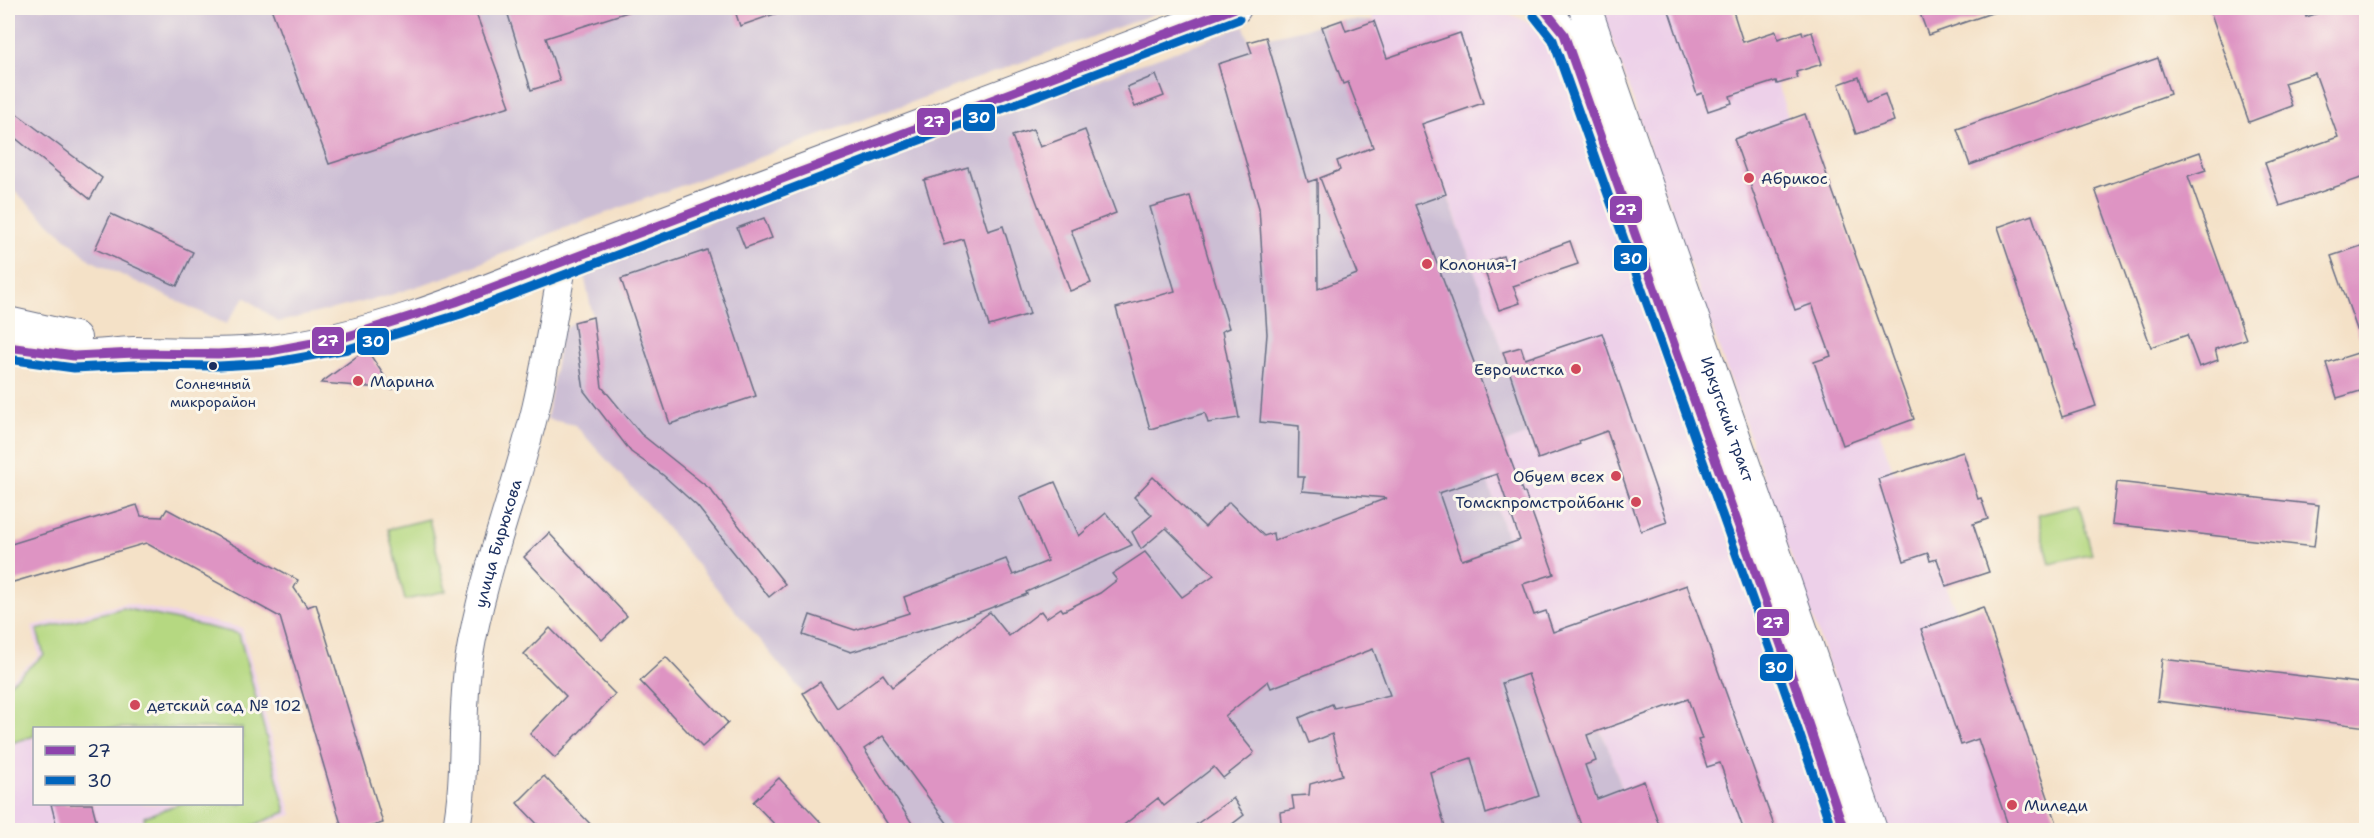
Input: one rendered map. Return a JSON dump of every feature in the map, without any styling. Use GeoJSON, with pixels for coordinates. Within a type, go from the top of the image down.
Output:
{"type":"FeatureCollection","features":[{"type":"Feature","properties":{"kind":"main road"},"geometry":{"type":"LineString","coordinates":[[8,347],[68,356],[134,353],[215,356],[272,351],[392,323],[461,302],[564,260],[1235,8]]}},
{"type":"Feature","properties":{"kind":"main road","name":"Иркутский тракт"},"geometry":{"type":"LineString","coordinates":[[1543,8],[1564,34],[1798,693],[1844,831]]}},
{"type":"Feature","properties":{"kind":"main road","name":"Иркутский тракт"},"geometry":{"type":"LineString","coordinates":[[1585,8],[1871,831]]}},
{"type":"Feature","properties":{"kind":"main road"},"geometry":{"type":"LineString","coordinates":[[8,323],[134,353]]}},
{"type":"Feature","properties":{"kind":"street","name":"улица Бирюкова"},"geometry":{"type":"LineString","coordinates":[[456,831],[461,788],[463,710],[469,658],[491,564],[536,407],[564,260]]}},
{"type":"Feature","properties":{"kind":"shaded area"},"geometry":{"type":"Polygon","coordinates":[[[8,8],[1171,8],[559,230],[452,275],[384,297],[278,322],[245,297],[226,324],[90,260],[8,185],[8,8]]]}},
{"type":"Feature","properties":{"kind":"shaded area"},"geometry":{"type":"Polygon","coordinates":[[[1367,8],[1487,8],[1520,18],[1542,31],[1558,49],[1789,709],[1829,830],[1630,830],[1616,791],[1622,788],[1607,745],[1593,713],[1534,615],[1482,466],[1505,443],[1529,432],[1521,347],[1503,352],[1411,91],[1400,95],[1374,21],[1367,8]]]}},
{"type":"Feature","properties":{"kind":"shaded area"},"geometry":{"type":"Polygon","coordinates":[[[1601,8],[1691,8],[1694,14],[1776,81],[1789,119],[1805,114],[1818,149],[1785,161],[1894,473],[1963,452],[1969,471],[1924,540],[1930,561],[1937,559],[1957,615],[1983,607],[2017,830],[1886,830],[1601,8]]]}},
{"type":"Feature","properties":{"kind":"shaded area"},"geometry":{"type":"Polygon","coordinates":[[[1342,20],[1374,21],[1400,94],[1410,91],[1503,351],[1521,347],[1547,426],[1505,443],[1482,466],[1534,615],[1546,611],[1555,637],[1607,745],[1622,789],[1616,792],[1630,830],[1583,830],[1581,828],[1572,830],[892,830],[803,693],[653,511],[575,425],[547,419],[561,333],[574,322],[593,317],[584,275],[597,266],[771,199],[1244,26],[1249,42],[1342,20]]]}},
{"type":"Feature","properties":{"kind":"shaded area","name":"детский сад № 102"},"geometry":{"type":"Polygon","coordinates":[[[125,603],[242,628],[292,815],[240,830],[8,830],[8,681],[39,656],[32,626],[125,603]]]}},
{"type":"Feature","properties":{"kind":"green space"},"geometry":{"type":"Polygon","coordinates":[[[2079,505],[2092,554],[2050,564],[2038,515],[2079,505]]]}},
{"type":"Feature","properties":{"kind":"green space"},"geometry":{"type":"Polygon","coordinates":[[[429,519],[446,591],[405,600],[388,529],[429,519]]]}},
{"type":"Feature","properties":{"kind":"green space","name":"детский сад № 102"},"geometry":{"type":"Polygon","coordinates":[[[123,608],[239,634],[286,812],[242,830],[146,830],[144,817],[176,805],[243,805],[243,727],[33,727],[33,736],[8,744],[8,685],[44,655],[37,630],[123,608]]]}},
{"type":"Feature","properties":{"kind":"building"},"geometry":{"type":"Polygon","coordinates":[[[271,8],[474,8],[510,106],[329,164],[271,8]]]}},
{"type":"Feature","properties":{"kind":"building"},"geometry":{"type":"Polygon","coordinates":[[[506,8],[631,8],[631,11],[546,38],[560,81],[531,90],[506,8]]]}},
{"type":"Feature","properties":{"kind":"building"},"geometry":{"type":"Polygon","coordinates":[[[734,8],[785,8],[786,10],[740,26],[734,8]]]}},
{"type":"Feature","properties":{"kind":"building"},"geometry":{"type":"Polygon","coordinates":[[[1668,8],[1732,8],[1743,42],[1776,31],[1778,39],[1802,31],[1803,35],[1812,32],[1822,64],[1796,72],[1798,78],[1777,84],[1776,81],[1730,96],[1732,103],[1708,111],[1702,93],[1697,95],[1668,8]]]}},
{"type":"Feature","properties":{"kind":"building"},"geometry":{"type":"Polygon","coordinates":[[[1918,8],[1999,8],[2000,10],[1928,35],[1918,8]]]}},
{"type":"Feature","properties":{"kind":"building"},"geometry":{"type":"Polygon","coordinates":[[[2209,8],[2303,8],[2306,17],[2334,8],[2367,8],[2367,176],[2280,206],[2265,163],[2338,137],[2315,73],[2284,83],[2292,106],[2249,122],[2209,8]]]}},
{"type":"Feature","properties":{"kind":"building"},"geometry":{"type":"Polygon","coordinates":[[[1342,20],[1346,31],[1374,21],[1387,58],[1460,33],[1483,103],[1422,124],[1446,194],[1415,205],[1554,574],[1523,584],[1534,615],[1546,611],[1553,632],[1687,585],[1776,831],[1744,831],[1720,763],[1707,767],[1698,740],[1702,739],[1688,699],[1587,735],[1596,761],[1585,765],[1597,799],[1644,781],[1661,831],[1583,831],[1528,674],[1502,683],[1539,796],[1486,814],[1471,758],[1430,772],[1446,831],[1282,831],[1280,812],[1294,809],[1292,796],[1309,795],[1310,784],[1342,775],[1332,734],[1309,743],[1299,718],[1332,704],[1334,708],[1390,695],[1373,649],[1271,688],[1268,681],[1225,716],[1254,752],[1252,755],[1223,778],[1214,767],[1164,806],[1158,798],[1116,831],[953,831],[883,736],[864,749],[917,831],[892,831],[803,693],[820,682],[837,708],[883,674],[892,687],[990,612],[1009,636],[1041,611],[1046,618],[1061,608],[1063,611],[1100,593],[1117,580],[1112,574],[1145,552],[1182,597],[1214,575],[1166,528],[1141,549],[1132,532],[1152,515],[1134,497],[1153,477],[1205,527],[1229,502],[1264,536],[1273,533],[1274,541],[1387,498],[1302,491],[1304,477],[1298,477],[1299,426],[1260,422],[1267,334],[1259,208],[1218,64],[1252,53],[1248,42],[1266,37],[1308,182],[1317,179],[1318,289],[1357,274],[1320,178],[1340,170],[1337,161],[1373,147],[1348,82],[1343,84],[1322,27],[1342,20]],[[1497,474],[1439,493],[1462,560],[1520,540],[1497,474]]]}},
{"type":"Feature","properties":{"kind":"building"},"geometry":{"type":"Polygon","coordinates":[[[2158,58],[2170,94],[1970,165],[1957,129],[2158,58]]]}},
{"type":"Feature","properties":{"kind":"building"},"geometry":{"type":"Polygon","coordinates":[[[1156,75],[1164,96],[1135,107],[1127,87],[1156,75]]]}},
{"type":"Feature","properties":{"kind":"building"},"geometry":{"type":"Polygon","coordinates":[[[1859,77],[1867,101],[1885,94],[1894,121],[1856,134],[1839,84],[1859,77]]]}},
{"type":"Feature","properties":{"kind":"building"},"geometry":{"type":"Polygon","coordinates":[[[8,107],[102,178],[90,199],[8,132],[8,107]]]}},
{"type":"Feature","properties":{"kind":"building"},"geometry":{"type":"Polygon","coordinates":[[[1805,114],[1914,419],[1843,445],[1814,362],[1831,356],[1812,304],[1795,310],[1734,139],[1805,114]]]}},
{"type":"Feature","properties":{"kind":"building"},"geometry":{"type":"Polygon","coordinates":[[[1033,129],[1040,147],[1085,130],[1116,213],[1071,230],[1091,283],[1070,291],[1012,136],[1033,129]]]}},
{"type":"Feature","properties":{"kind":"building"},"geometry":{"type":"Polygon","coordinates":[[[2200,152],[2206,170],[2188,176],[2246,339],[2215,349],[2218,360],[2199,367],[2187,335],[2151,347],[2095,189],[2200,152]]]}},
{"type":"Feature","properties":{"kind":"building"},"geometry":{"type":"Polygon","coordinates":[[[968,167],[988,231],[1003,226],[1030,314],[989,326],[963,239],[944,245],[924,180],[968,167]]]}},
{"type":"Feature","properties":{"kind":"building"},"geometry":{"type":"Polygon","coordinates":[[[1190,196],[1229,328],[1222,331],[1239,418],[1208,423],[1205,413],[1150,429],[1116,308],[1175,291],[1150,207],[1190,196]]]}},
{"type":"Feature","properties":{"kind":"building"},"geometry":{"type":"Polygon","coordinates":[[[111,214],[193,252],[177,286],[95,249],[111,214]]]}},
{"type":"Feature","properties":{"kind":"building"},"geometry":{"type":"Polygon","coordinates":[[[2032,215],[2096,406],[2062,417],[1998,227],[2032,215]]]}},
{"type":"Feature","properties":{"kind":"building"},"geometry":{"type":"Polygon","coordinates":[[[764,218],[772,238],[745,248],[737,228],[764,218]]]}},
{"type":"Feature","properties":{"kind":"building"},"geometry":{"type":"Polygon","coordinates":[[[1570,241],[1578,264],[1513,286],[1520,303],[1499,310],[1482,264],[1503,256],[1507,264],[1570,241]]]}},
{"type":"Feature","properties":{"kind":"building"},"geometry":{"type":"Polygon","coordinates":[[[2367,244],[2367,349],[2364,349],[2331,256],[2367,244]]]}},
{"type":"Feature","properties":{"kind":"building"},"geometry":{"type":"Polygon","coordinates":[[[707,250],[756,396],[670,424],[621,279],[707,250]]]}},
{"type":"Feature","properties":{"kind":"building"},"geometry":{"type":"Polygon","coordinates":[[[593,317],[602,387],[641,434],[710,489],[785,584],[769,597],[697,506],[663,475],[631,452],[584,391],[574,322],[593,317]]]}},
{"type":"Feature","properties":{"kind":"building"},"geometry":{"type":"Polygon","coordinates":[[[1602,333],[1667,522],[1641,531],[1607,431],[1579,441],[1580,444],[1538,459],[1503,352],[1521,347],[1525,359],[1602,333]]]}},
{"type":"Feature","properties":{"kind":"building"},"geometry":{"type":"Polygon","coordinates":[[[367,350],[393,389],[321,383],[364,351],[367,350]]]}},
{"type":"Feature","properties":{"kind":"building"},"geometry":{"type":"Polygon","coordinates":[[[2367,350],[2367,389],[2337,398],[2326,363],[2367,350]]]}},
{"type":"Feature","properties":{"kind":"building"},"geometry":{"type":"Polygon","coordinates":[[[1963,452],[1978,499],[1981,498],[1988,519],[1973,524],[1989,572],[1946,586],[1937,559],[1930,561],[1928,553],[1904,561],[1878,479],[1963,452]]]}},
{"type":"Feature","properties":{"kind":"building"},"geometry":{"type":"Polygon","coordinates":[[[1055,482],[1079,536],[1106,513],[1132,545],[1026,592],[1027,594],[972,615],[851,652],[803,635],[810,615],[855,630],[909,613],[904,597],[1006,559],[1013,575],[1048,561],[1020,497],[1055,482]]]}},
{"type":"Feature","properties":{"kind":"building"},"geometry":{"type":"Polygon","coordinates":[[[2117,482],[2319,505],[2314,547],[2112,524],[2117,482]]]}},
{"type":"Feature","properties":{"kind":"building"},"geometry":{"type":"Polygon","coordinates":[[[137,505],[141,516],[162,517],[167,509],[298,580],[294,588],[307,607],[316,604],[383,823],[355,831],[343,831],[280,617],[146,543],[10,583],[8,545],[137,505]]]}},
{"type":"Feature","properties":{"kind":"building"},"geometry":{"type":"Polygon","coordinates":[[[549,533],[627,616],[602,640],[524,557],[549,533]]]}},
{"type":"Feature","properties":{"kind":"building"},"geometry":{"type":"Polygon","coordinates":[[[1983,607],[2060,831],[2010,831],[1978,739],[1961,745],[1921,629],[1983,607]]]}},
{"type":"Feature","properties":{"kind":"building"},"geometry":{"type":"Polygon","coordinates":[[[550,628],[615,694],[555,758],[530,734],[566,696],[524,654],[550,628]]]}},
{"type":"Feature","properties":{"kind":"building"},"geometry":{"type":"Polygon","coordinates":[[[666,657],[728,723],[702,747],[640,681],[666,657]]]}},
{"type":"Feature","properties":{"kind":"building"},"geometry":{"type":"Polygon","coordinates":[[[2162,659],[2367,684],[2367,727],[2157,701],[2162,659]]]}},
{"type":"Feature","properties":{"kind":"building"},"geometry":{"type":"Polygon","coordinates":[[[544,776],[597,831],[544,831],[517,803],[544,776]]]}},
{"type":"Feature","properties":{"kind":"building"},"geometry":{"type":"Polygon","coordinates":[[[779,778],[829,831],[781,831],[753,802],[779,778]]]}},
{"type":"Feature","properties":{"kind":"building"},"geometry":{"type":"Polygon","coordinates":[[[1233,798],[1244,815],[1223,831],[1187,831],[1233,798]]]}},
{"type":"Feature","properties":{"kind":"building"},"geometry":{"type":"Polygon","coordinates":[[[51,805],[92,805],[99,831],[58,831],[51,805]]]}},
{"type":"Feature","properties":{"kind":"transit line","name":"27"},"geometry":{"type":"LineString","coordinates":[[8,347],[74,356],[134,353],[218,354],[270,351],[345,337],[456,302],[1235,8]]}},
{"type":"Feature","properties":{"kind":"transit line","name":"27"},"geometry":{"type":"LineString","coordinates":[[1543,8],[1564,34],[1798,693],[1844,830]]}},
{"type":"Feature","properties":{"kind":"transit line","name":"30"},"geometry":{"type":"LineString","coordinates":[[1534,16],[1553,40],[1787,697],[1832,830]]}},
{"type":"Feature","properties":{"kind":"transit line","name":"30"},"geometry":{"type":"LineString","coordinates":[[8,359],[74,368],[134,365],[219,366],[271,363],[348,349],[461,314],[1239,19]]}},
{"type":"Feature","properties":{"kind":"place","name":"Абрикос"},"geometry":{"type":"Point","coordinates":[1749,178]}},
{"type":"Feature","properties":{"kind":"place","name":"Колония-1"},"geometry":{"type":"Point","coordinates":[1427,264]}},
{"type":"Feature","properties":{"kind":"place","name":"Солнечный микрорайон"},"geometry":{"type":"Point","coordinates":[213,366]}},
{"type":"Feature","properties":{"kind":"place","name":"Еврочистка"},"geometry":{"type":"Point","coordinates":[1576,369]}},
{"type":"Feature","properties":{"kind":"place","name":"Марина"},"geometry":{"type":"Point","coordinates":[358,381]}},
{"type":"Feature","properties":{"kind":"place","name":"Обуем всех"},"geometry":{"type":"Point","coordinates":[1616,476]}},
{"type":"Feature","properties":{"kind":"place","name":"Томскпромстройбанк"},"geometry":{"type":"Point","coordinates":[1636,502]}},
{"type":"Feature","properties":{"kind":"place","name":"детский сад № 102"},"geometry":{"type":"Point","coordinates":[135,705]}},
{"type":"Feature","properties":{"kind":"place","name":"Миледи"},"geometry":{"type":"Point","coordinates":[2012,805]}}]}
